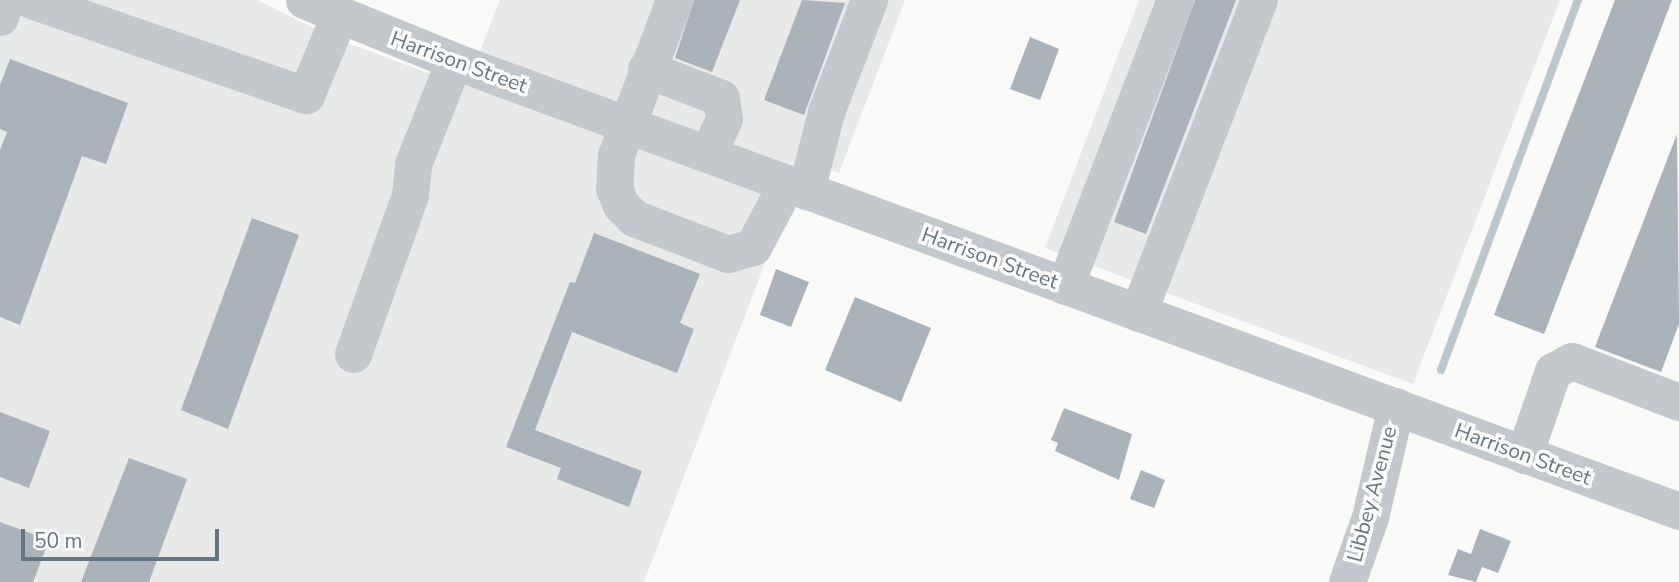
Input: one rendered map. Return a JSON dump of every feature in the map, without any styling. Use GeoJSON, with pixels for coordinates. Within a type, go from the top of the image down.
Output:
{"type":"FeatureCollection","features":[{"type":"Feature","properties":{"kind":"street"},"geometry":{"type":"LineString","coordinates":[[0,17],[6,0]]}},
{"type":"Feature","properties":{"kind":"street"},"geometry":{"type":"LineString","coordinates":[[31,0],[306,95],[339,16]]}},
{"type":"Feature","properties":{"kind":"street","name":"Harrison Street"},"geometry":{"type":"LineString","coordinates":[[304,0],[454,61],[1679,511]]}},
{"type":"Feature","properties":{"kind":"street"},"geometry":{"type":"LineString","coordinates":[[674,0],[625,123],[613,171],[621,205],[634,218],[705,248],[728,254],[753,247],[797,187],[869,0]]}},
{"type":"Feature","properties":{"kind":"street"},"geometry":{"type":"LineString","coordinates":[[1065,286],[1175,0]]}},
{"type":"Feature","properties":{"kind":"street"},"geometry":{"type":"LineString","coordinates":[[1138,313],[1259,0]]}},
{"type":"Feature","properties":{"kind":"street"},"geometry":{"type":"LineString","coordinates":[[354,354],[410,195],[413,164],[454,61]]}},
{"type":"Feature","properties":{"kind":"street"},"geometry":{"type":"LineString","coordinates":[[646,69],[721,98],[724,119],[708,154]]}},
{"type":"Feature","properties":{"kind":"street"},"geometry":{"type":"LineString","coordinates":[[1524,455],[1553,371],[1572,361],[1679,402]]}},
{"type":"Feature","properties":{"kind":"street","name":"Libbey Avenue"},"geometry":{"type":"LineString","coordinates":[[1347,582],[1370,517],[1396,406]]}},
{"type":"Feature","properties":{"kind":"shaded area"},"geometry":{"type":"Polygon","coordinates":[[[0,0],[257,0],[334,38],[466,87],[500,0],[905,0],[839,173],[804,160],[644,582],[0,582],[0,0]]]}},
{"type":"Feature","properties":{"kind":"shaded area"},"geometry":{"type":"Polygon","coordinates":[[[1139,0],[1560,0],[1413,384],[1045,248],[1139,0]]]}},
{"type":"Feature","properties":{"kind":"building"},"geometry":{"type":"Polygon","coordinates":[[[694,0],[740,0],[712,72],[675,58],[694,0]]]}},
{"type":"Feature","properties":{"kind":"building"},"geometry":{"type":"Polygon","coordinates":[[[802,0],[845,3],[804,115],[764,100],[802,0]]]}},
{"type":"Feature","properties":{"kind":"building"},"geometry":{"type":"Polygon","coordinates":[[[1195,0],[1236,0],[1146,234],[1114,222],[1195,0]]]}},
{"type":"Feature","properties":{"kind":"building"},"geometry":{"type":"Polygon","coordinates":[[[1615,0],[1672,0],[1544,334],[1494,315],[1615,0]]]}},
{"type":"Feature","properties":{"kind":"building"},"geometry":{"type":"Polygon","coordinates":[[[1030,37],[1059,49],[1040,100],[1010,89],[1030,37]]]}},
{"type":"Feature","properties":{"kind":"building"},"geometry":{"type":"Polygon","coordinates":[[[10,59],[128,103],[106,164],[82,156],[20,325],[0,317],[0,150],[7,132],[0,129],[0,85],[10,59]]]}},
{"type":"Feature","properties":{"kind":"building"},"geometry":{"type":"Polygon","coordinates":[[[1677,134],[1679,324],[1661,372],[1595,347],[1677,134]]]}},
{"type":"Feature","properties":{"kind":"building"},"geometry":{"type":"Polygon","coordinates":[[[252,218],[299,235],[228,429],[181,410],[252,218]]]}},
{"type":"Feature","properties":{"kind":"building"},"geometry":{"type":"Polygon","coordinates":[[[594,233],[700,274],[680,323],[694,329],[677,373],[572,332],[535,430],[642,471],[629,507],[557,479],[561,468],[506,447],[570,282],[575,283],[594,233]]]}},
{"type":"Feature","properties":{"kind":"building"},"geometry":{"type":"Polygon","coordinates":[[[776,269],[809,282],[791,327],[760,315],[776,269]]]}},
{"type":"Feature","properties":{"kind":"building"},"geometry":{"type":"Polygon","coordinates":[[[855,297],[931,328],[901,402],[825,370],[855,297]]]}},
{"type":"Feature","properties":{"kind":"building"},"geometry":{"type":"Polygon","coordinates":[[[1064,408],[1132,434],[1119,480],[1055,451],[1058,443],[1051,440],[1064,408]]]}},
{"type":"Feature","properties":{"kind":"building"},"geometry":{"type":"Polygon","coordinates":[[[0,412],[50,431],[29,488],[0,477],[0,412]]]}},
{"type":"Feature","properties":{"kind":"building"},"geometry":{"type":"Polygon","coordinates":[[[129,458],[187,479],[149,582],[81,582],[129,458]]]}},
{"type":"Feature","properties":{"kind":"building"},"geometry":{"type":"Polygon","coordinates":[[[1141,470],[1165,480],[1154,508],[1130,499],[1141,470]]]}},
{"type":"Feature","properties":{"kind":"building"},"geometry":{"type":"Polygon","coordinates":[[[0,522],[49,540],[33,582],[0,582],[0,522]]]}},
{"type":"Feature","properties":{"kind":"building"},"geometry":{"type":"Polygon","coordinates":[[[1480,529],[1511,541],[1498,573],[1482,567],[1476,582],[1448,575],[1458,549],[1471,554],[1480,529]]]}},
{"type":"Feature","properties":{"kind":"waterway"},"geometry":{"type":"LineString","coordinates":[[1441,370],[1578,0]]}}]}
